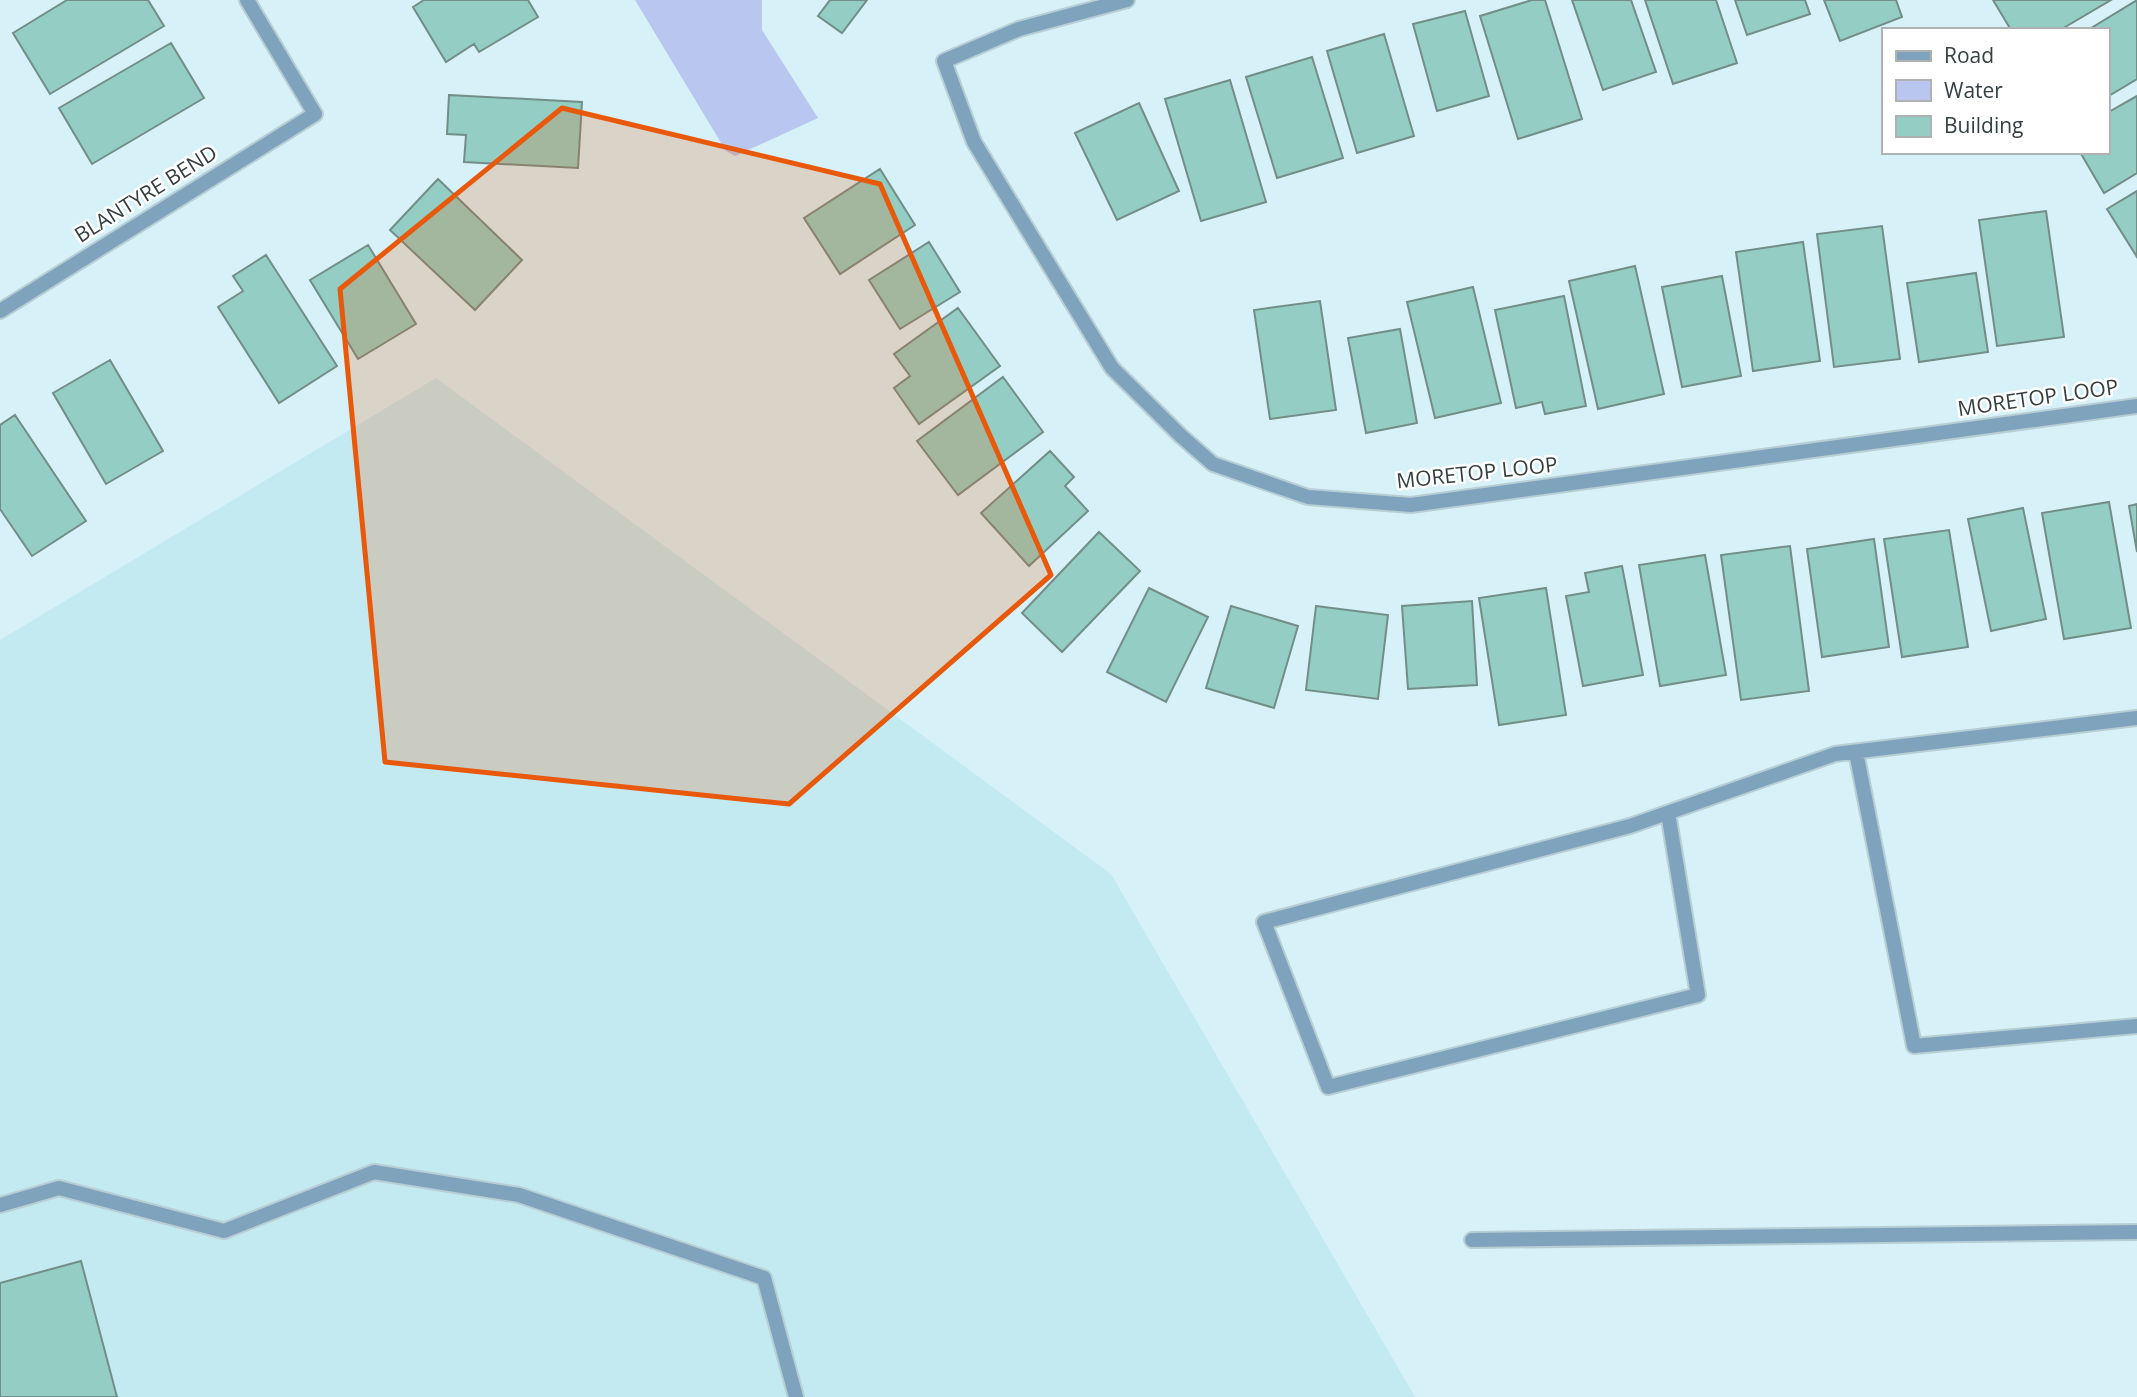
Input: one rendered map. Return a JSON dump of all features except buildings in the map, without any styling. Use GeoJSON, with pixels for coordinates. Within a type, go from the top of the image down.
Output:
{"type":"FeatureCollection","features":[{"type":"Feature","properties":{"kind":"street","name":"BLANTYRE BEND"},"geometry":{"type":"LineString","coordinates":[[0,311],[314,114],[247,0]]}},
{"type":"Feature","properties":{"kind":"street","name":"MORETOP LOOP"},"geometry":{"type":"LineString","coordinates":[[1127,0],[1019,29],[944,61],[974,142],[1112,368],[1213,464],[1308,498],[1411,505],[2137,406]]}},
{"type":"Feature","properties":{"kind":"street"},"geometry":{"type":"LineString","coordinates":[[1668,813],[1698,995],[1328,1087],[1264,922],[1617,830],[1835,754],[2137,718]]}},
{"type":"Feature","properties":{"kind":"street"},"geometry":{"type":"LineString","coordinates":[[1856,752],[1914,1046],[2137,1026]]}},
{"type":"Feature","properties":{"kind":"street"},"geometry":{"type":"LineString","coordinates":[[0,1205],[59,1188],[224,1231],[374,1172],[519,1195],[764,1278],[796,1397]]}},
{"type":"Feature","properties":{"kind":"street"},"geometry":{"type":"LineString","coordinates":[[1472,1240],[2137,1232]]}},
{"type":"Feature","properties":{"kind":"highlighted area"},"geometry":{"type":"Polygon","coordinates":[[[562,108],[880,184],[1051,575],[789,804],[385,762],[340,289],[562,108]]]}},
{"type":"Feature","properties":{"kind":"shaded area"},"geometry":{"type":"Polygon","coordinates":[[[436,378],[1111,874],[1415,1397],[0,1397],[0,640],[436,378]]]}},
{"type":"Feature","properties":{"kind":"water"},"geometry":{"type":"Polygon","coordinates":[[[635,0],[762,0],[762,30],[818,118],[735,156],[726,151],[635,0]]]}}]}
